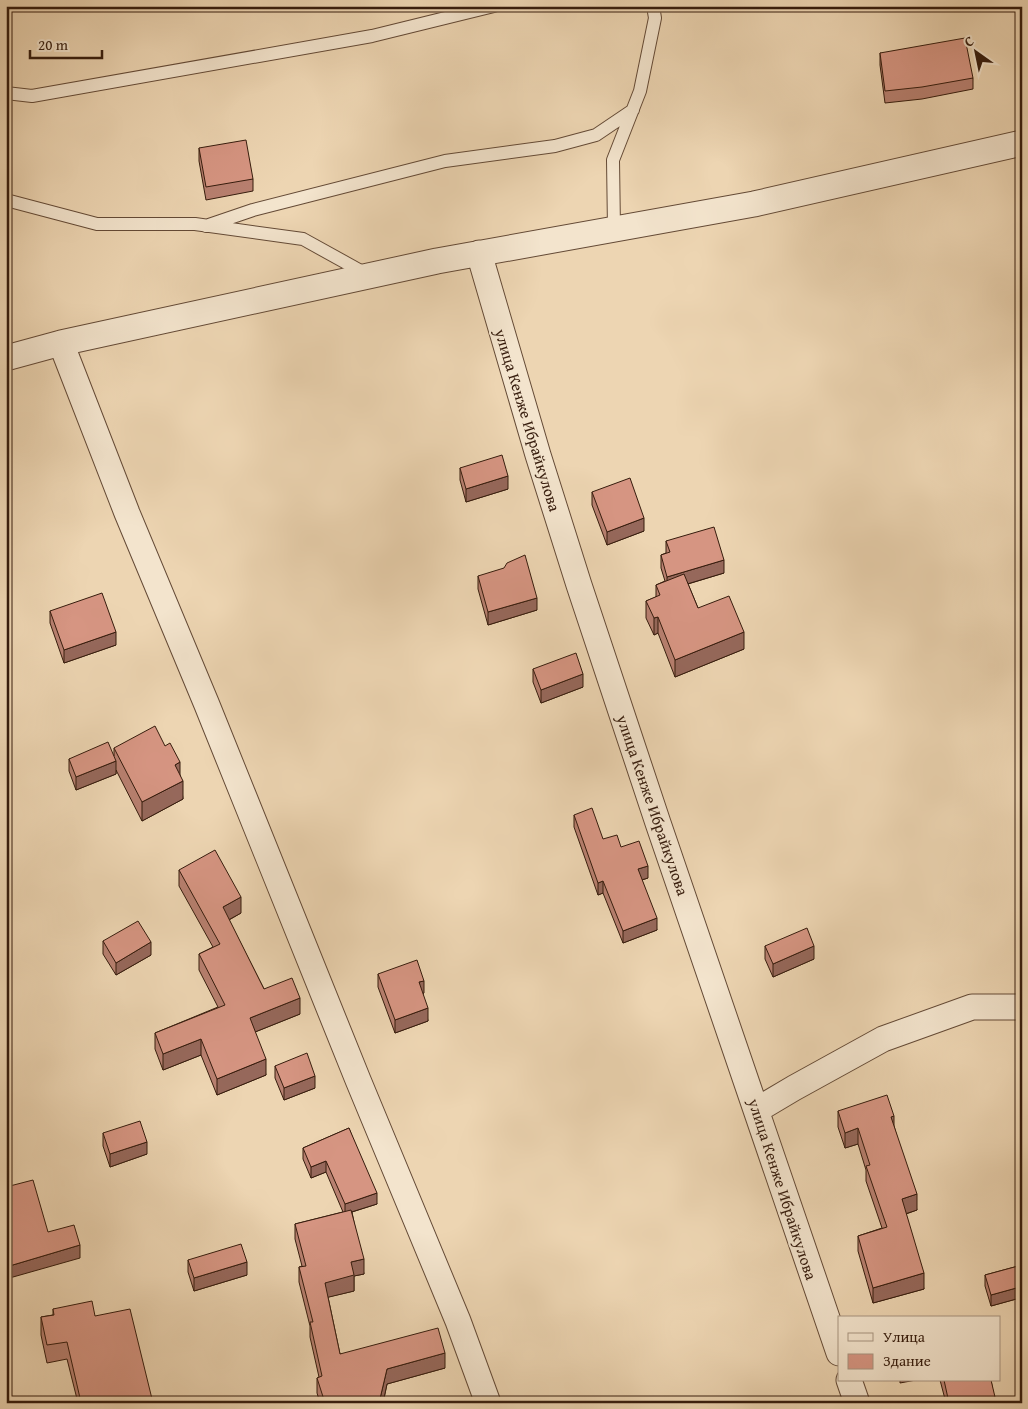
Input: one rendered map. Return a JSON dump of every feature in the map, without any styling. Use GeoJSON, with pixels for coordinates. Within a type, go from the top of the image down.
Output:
{"type":"FeatureCollection","features":[{"type":"Feature","properties":{"kind":"street"},"geometry":{"type":"LineString","coordinates":[[6,358],[61,343],[370,276],[479,253],[754,204],[1022,143]]}},
{"type":"Feature","properties":{"kind":"street","name":"улица Кенже Ибрайкулова"},"geometry":{"type":"LineString","coordinates":[[479,253],[538,455],[579,585],[838,1350]]}},
{"type":"Feature","properties":{"kind":"street"},"geometry":{"type":"LineString","coordinates":[[61,343],[127,513],[211,714],[358,1080],[458,1321],[488,1403]]}},
{"type":"Feature","properties":{"kind":"street"},"geometry":{"type":"LineString","coordinates":[[757,1110],[883,1039],[972,1007],[1022,1007]]}},
{"type":"Feature","properties":{"kind":"street"},"geometry":{"type":"LineString","coordinates":[[850,1382],[857,1403]]}},
{"type":"Feature","properties":{"kind":"lane"},"geometry":{"type":"LineString","coordinates":[[6,93],[32,96],[333,43],[372,36],[494,6]]}},
{"type":"Feature","properties":{"kind":"lane"},"geometry":{"type":"LineString","coordinates":[[614,229],[612,160],[640,91],[655,18],[653,6]]}},
{"type":"Feature","properties":{"kind":"lane"},"geometry":{"type":"LineString","coordinates":[[206,226],[253,210],[445,161],[555,146],[596,135],[632,110]]}},
{"type":"Feature","properties":{"kind":"lane"},"geometry":{"type":"LineString","coordinates":[[6,200],[97,224],[206,226],[303,239],[370,276]]}},
{"type":"Feature","properties":{"kind":"building"},"geometry":{"type":"Polygon","coordinates":[[[965,38],[973,78],[885,91],[880,53],[965,38]]]}},
{"type":"Feature","properties":{"kind":"building"},"geometry":{"type":"Polygon","coordinates":[[[246,140],[253,179],[206,187],[199,148],[246,140]]]}},
{"type":"Feature","properties":{"kind":"building"},"geometry":{"type":"Polygon","coordinates":[[[502,455],[508,476],[466,489],[460,468],[502,455]]]}},
{"type":"Feature","properties":{"kind":"building"},"geometry":{"type":"Polygon","coordinates":[[[630,478],[644,518],[607,532],[592,492],[630,478]]]}},
{"type":"Feature","properties":{"kind":"building"},"geometry":{"type":"Polygon","coordinates":[[[714,527],[724,560],[667,577],[661,555],[670,552],[666,541],[714,527]]]}},
{"type":"Feature","properties":{"kind":"building"},"geometry":{"type":"Polygon","coordinates":[[[525,555],[537,598],[488,612],[478,576],[504,568],[507,563],[525,555]]]}},
{"type":"Feature","properties":{"kind":"building"},"geometry":{"type":"Polygon","coordinates":[[[684,574],[698,608],[729,596],[744,632],[675,660],[658,617],[654,618],[646,601],[660,595],[656,585],[684,574]]]}},
{"type":"Feature","properties":{"kind":"building"},"geometry":{"type":"Polygon","coordinates":[[[102,593],[116,632],[64,650],[50,611],[102,593]]]}},
{"type":"Feature","properties":{"kind":"building"},"geometry":{"type":"Polygon","coordinates":[[[576,653],[583,674],[541,690],[533,669],[576,653]]]}},
{"type":"Feature","properties":{"kind":"building"},"geometry":{"type":"Polygon","coordinates":[[[155,726],[165,746],[170,743],[180,762],[175,765],[183,781],[142,802],[114,748],[155,726]]]}},
{"type":"Feature","properties":{"kind":"building"},"geometry":{"type":"Polygon","coordinates":[[[108,742],[116,761],[76,777],[69,759],[108,742]]]}},
{"type":"Feature","properties":{"kind":"building"},"geometry":{"type":"Polygon","coordinates":[[[592,808],[603,839],[617,835],[621,847],[639,841],[648,866],[638,869],[657,918],[623,931],[603,881],[598,883],[574,815],[592,808]]]}},
{"type":"Feature","properties":{"kind":"building"},"geometry":{"type":"Polygon","coordinates":[[[215,850],[241,897],[223,907],[264,989],[292,978],[300,998],[250,1018],[266,1059],[217,1079],[201,1039],[163,1054],[155,1033],[225,1005],[199,954],[220,944],[179,870],[215,850]]]}},
{"type":"Feature","properties":{"kind":"building"},"geometry":{"type":"Polygon","coordinates":[[[138,921],[151,942],[116,963],[103,941],[138,921]]]}},
{"type":"Feature","properties":{"kind":"building"},"geometry":{"type":"Polygon","coordinates":[[[807,928],[814,946],[773,964],[765,946],[807,928]]]}},
{"type":"Feature","properties":{"kind":"building"},"geometry":{"type":"Polygon","coordinates":[[[417,960],[424,981],[419,982],[428,1008],[395,1020],[378,974],[417,960]]]}},
{"type":"Feature","properties":{"kind":"building"},"geometry":{"type":"Polygon","coordinates":[[[307,1053],[315,1076],[284,1088],[275,1066],[307,1053]]]}},
{"type":"Feature","properties":{"kind":"building"},"geometry":{"type":"Polygon","coordinates":[[[887,1095],[894,1116],[891,1117],[917,1194],[902,1199],[924,1273],[873,1288],[858,1236],[887,1227],[866,1166],[870,1165],[858,1128],[845,1133],[838,1111],[887,1095]]]}},
{"type":"Feature","properties":{"kind":"building"},"geometry":{"type":"Polygon","coordinates":[[[140,1121],[147,1142],[110,1154],[103,1133],[140,1121]]]}},
{"type":"Feature","properties":{"kind":"building"},"geometry":{"type":"Polygon","coordinates":[[[349,1128],[377,1193],[345,1204],[326,1161],[311,1167],[303,1148],[349,1128]]]}},
{"type":"Feature","properties":{"kind":"building"},"geometry":{"type":"Polygon","coordinates":[[[33,1180],[48,1232],[74,1225],[80,1245],[6,1267],[6,1187],[33,1180]]]}},
{"type":"Feature","properties":{"kind":"building"},"geometry":{"type":"Polygon","coordinates":[[[351,1210],[364,1259],[351,1262],[354,1275],[325,1283],[340,1354],[438,1328],[445,1353],[387,1369],[379,1403],[325,1403],[317,1378],[322,1376],[310,1322],[313,1322],[299,1267],[306,1266],[295,1224],[351,1210]]]}},
{"type":"Feature","properties":{"kind":"building"},"geometry":{"type":"Polygon","coordinates":[[[241,1244],[247,1262],[194,1278],[188,1260],[241,1244]]]}},
{"type":"Feature","properties":{"kind":"building"},"geometry":{"type":"Polygon","coordinates":[[[1022,1265],[1022,1291],[1020,1287],[991,1295],[985,1275],[1022,1265]]]}},
{"type":"Feature","properties":{"kind":"building"},"geometry":{"type":"Polygon","coordinates":[[[92,1301],[95,1316],[130,1309],[153,1403],[60,1403],[80,1398],[67,1342],[47,1345],[41,1317],[54,1315],[53,1309],[92,1301]]]}},
{"type":"Feature","properties":{"kind":"building"},"geometry":{"type":"Polygon","coordinates":[[[944,1382],[991,1382],[995,1397],[972,1403],[949,1403],[944,1382]]]}}]}
